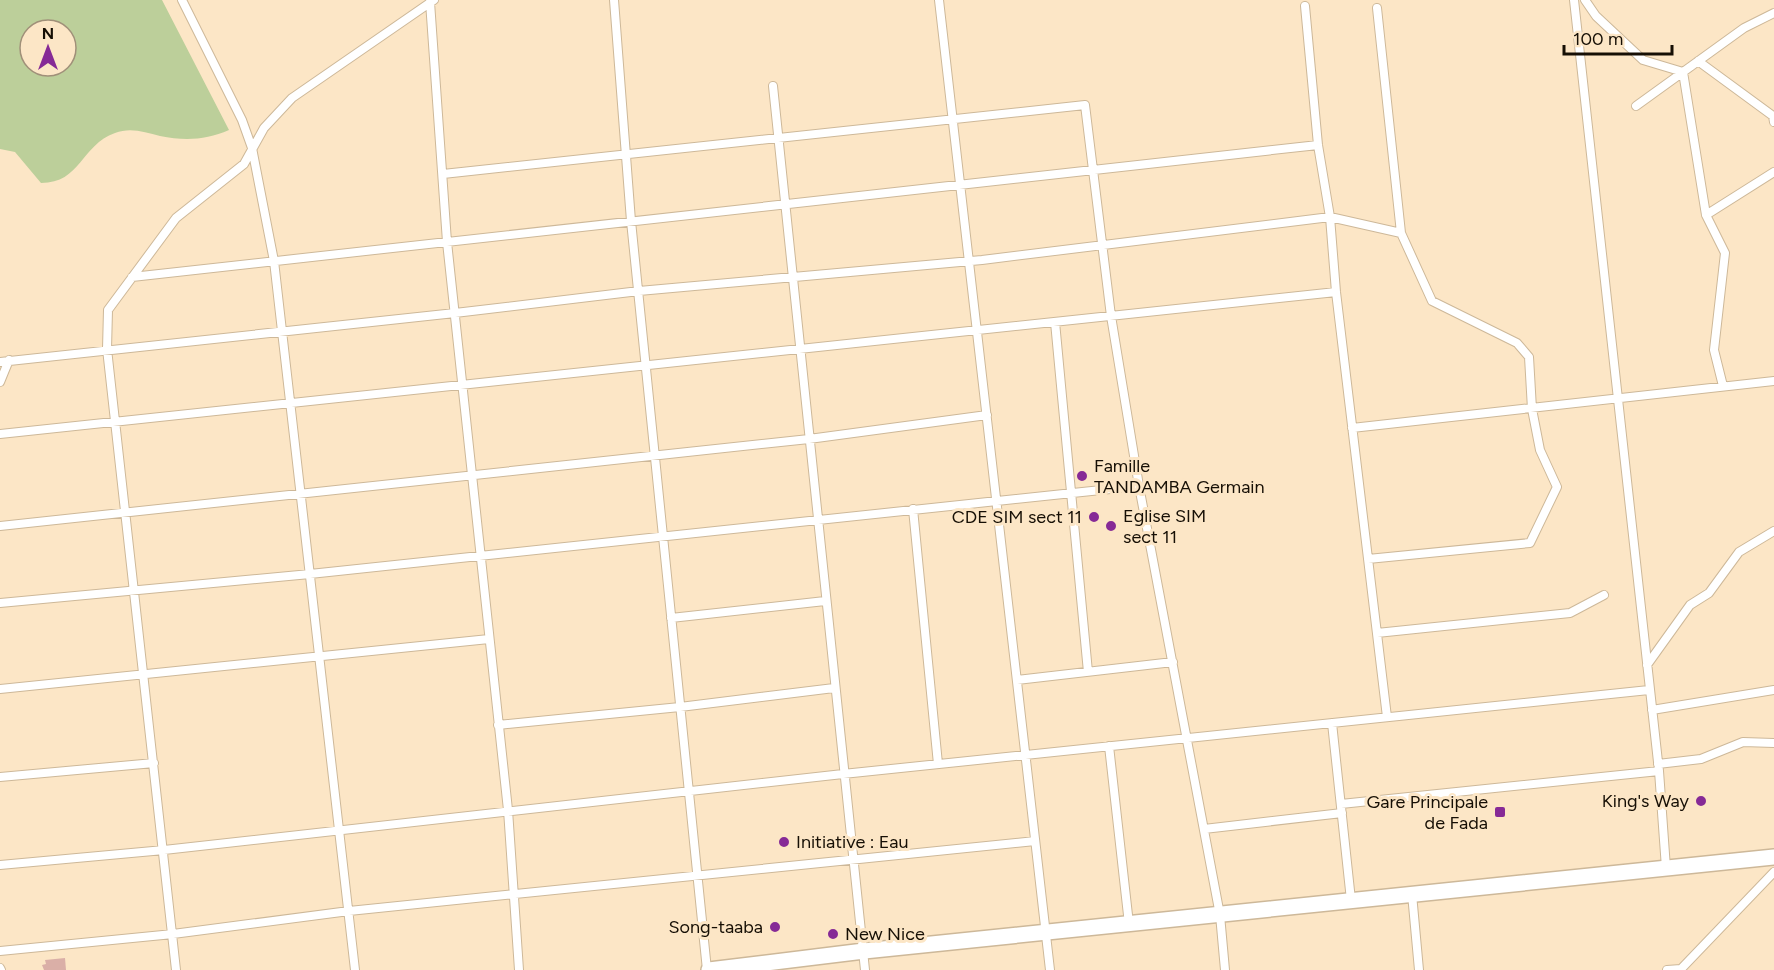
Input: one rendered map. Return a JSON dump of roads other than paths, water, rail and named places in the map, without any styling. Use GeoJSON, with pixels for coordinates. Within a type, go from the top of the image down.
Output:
{"type":"FeatureCollection","features":[{"type":"Feature","properties":{"kind":"highway"},"geometry":{"type":"LineString","coordinates":[[708,970],[864,951],[1774,857]]}},
{"type":"Feature","properties":{"kind":"street"},"geometry":{"type":"LineString","coordinates":[[182,0],[242,120],[252,148],[274,261],[355,970]]}},
{"type":"Feature","properties":{"kind":"street"},"geometry":{"type":"LineString","coordinates":[[614,0],[631,221],[708,970]]}},
{"type":"Feature","properties":{"kind":"street"},"geometry":{"type":"LineString","coordinates":[[939,0],[1050,970]]}},
{"type":"Feature","properties":{"kind":"street"},"geometry":{"type":"LineString","coordinates":[[1574,0],[1659,767],[1666,868]]}},
{"type":"Feature","properties":{"kind":"street"},"geometry":{"type":"LineString","coordinates":[[1585,0],[1596,16],[1643,60],[1683,72]]}},
{"type":"Feature","properties":{"kind":"street"},"geometry":{"type":"LineString","coordinates":[[176,970],[154,763],[141,673],[126,512],[107,349],[108,310],[176,218],[235,172],[264,128],[292,98],[432,1]]}},
{"type":"Feature","properties":{"kind":"street"},"geometry":{"type":"LineString","coordinates":[[432,1],[447,242],[507,810],[519,970]]}},
{"type":"Feature","properties":{"kind":"street"},"geometry":{"type":"LineString","coordinates":[[1305,6],[1318,146],[1330,217],[1336,292],[1387,717]]}},
{"type":"Feature","properties":{"kind":"street"},"geometry":{"type":"LineString","coordinates":[[1368,559],[1530,543],[1557,487],[1540,450],[1532,409],[1529,357],[1517,343],[1432,301],[1401,233],[1377,8]]}},
{"type":"Feature","properties":{"kind":"street"},"geometry":{"type":"LineString","coordinates":[[1636,106],[1744,28],[1774,13]]}},
{"type":"Feature","properties":{"kind":"street"},"geometry":{"type":"LineString","coordinates":[[1698,61],[1773,116],[1774,122]]}},
{"type":"Feature","properties":{"kind":"street"},"geometry":{"type":"LineString","coordinates":[[1683,72],[1706,215],[1725,253],[1714,350],[1723,386]]}},
{"type":"Feature","properties":{"kind":"street"},"geometry":{"type":"LineString","coordinates":[[773,86],[865,970]]}},
{"type":"Feature","properties":{"kind":"street"},"geometry":{"type":"LineString","coordinates":[[443,174],[953,122],[1085,105],[1111,316],[1139,486],[1220,915],[1225,970]]}},
{"type":"Feature","properties":{"kind":"street"},"geometry":{"type":"LineString","coordinates":[[132,277],[1318,146]]}},
{"type":"Feature","properties":{"kind":"street"},"geometry":{"type":"LineString","coordinates":[[1706,215],[1774,172]]}},
{"type":"Feature","properties":{"kind":"street"},"geometry":{"type":"LineString","coordinates":[[0,362],[639,291],[969,261],[1330,217],[1401,233]]}},
{"type":"Feature","properties":{"kind":"street"},"geometry":{"type":"LineString","coordinates":[[0,434],[116,423],[290,401],[1336,292]]}},
{"type":"Feature","properties":{"kind":"street"},"geometry":{"type":"LineString","coordinates":[[1055,322],[1088,672]]}},
{"type":"Feature","properties":{"kind":"street"},"geometry":{"type":"LineString","coordinates":[[0,382],[9,360]]}},
{"type":"Feature","properties":{"kind":"street"},"geometry":{"type":"LineString","coordinates":[[1352,428],[1617,400],[1649,393],[1774,381]]}},
{"type":"Feature","properties":{"kind":"street"},"geometry":{"type":"LineString","coordinates":[[0,526],[809,439],[987,415]]}},
{"type":"Feature","properties":{"kind":"street"},"geometry":{"type":"LineString","coordinates":[[0,603],[310,574],[480,554],[1139,486]]}},
{"type":"Feature","properties":{"kind":"street"},"geometry":{"type":"LineString","coordinates":[[913,509],[938,764]]}},
{"type":"Feature","properties":{"kind":"street"},"geometry":{"type":"LineString","coordinates":[[1647,665],[1690,605],[1709,593],[1739,552],[1774,531]]}},
{"type":"Feature","properties":{"kind":"street"},"geometry":{"type":"LineString","coordinates":[[1377,633],[1570,613],[1604,595]]}},
{"type":"Feature","properties":{"kind":"street"},"geometry":{"type":"LineString","coordinates":[[671,618],[825,601]]}},
{"type":"Feature","properties":{"kind":"street"},"geometry":{"type":"LineString","coordinates":[[0,689],[320,654],[489,639]]}},
{"type":"Feature","properties":{"kind":"street"},"geometry":{"type":"LineString","coordinates":[[1017,680],[1173,662]]}},
{"type":"Feature","properties":{"kind":"street"},"geometry":{"type":"LineString","coordinates":[[498,725],[680,707],[834,688]]}},
{"type":"Feature","properties":{"kind":"street"},"geometry":{"type":"LineString","coordinates":[[0,865],[164,850],[507,810],[1649,690]]}},
{"type":"Feature","properties":{"kind":"street"},"geometry":{"type":"LineString","coordinates":[[1652,710],[1774,690]]}},
{"type":"Feature","properties":{"kind":"street"},"geometry":{"type":"LineString","coordinates":[[1332,723],[1351,900]]}},
{"type":"Feature","properties":{"kind":"street"},"geometry":{"type":"LineString","coordinates":[[1341,804],[1659,767],[1701,759],[1743,742],[1774,743]]}},
{"type":"Feature","properties":{"kind":"street"},"geometry":{"type":"LineString","coordinates":[[1108,746],[1129,924]]}},
{"type":"Feature","properties":{"kind":"street"},"geometry":{"type":"LineString","coordinates":[[0,777],[154,763]]}},
{"type":"Feature","properties":{"kind":"street"},"geometry":{"type":"LineString","coordinates":[[1204,829],[1342,813]]}},
{"type":"Feature","properties":{"kind":"street"},"geometry":{"type":"LineString","coordinates":[[0,951],[173,934],[349,911],[1035,840]]}},
{"type":"Feature","properties":{"kind":"street"},"geometry":{"type":"LineString","coordinates":[[1666,970],[1681,969],[1774,872]]}},
{"type":"Feature","properties":{"kind":"street"},"geometry":{"type":"LineString","coordinates":[[1412,894],[1419,970]]}},
{"type":"Feature","properties":{"kind":"place","name":"Famille TANDAMBA Germain"},"geometry":{"type":"Point","coordinates":[1082,476]}},
{"type":"Feature","properties":{"kind":"place","name":"CDE SIM sect 11"},"geometry":{"type":"Point","coordinates":[1094,517]}},
{"type":"Feature","properties":{"kind":"place","name":"Eglise SIM sect 11"},"geometry":{"type":"Point","coordinates":[1111,526]}},
{"type":"Feature","properties":{"kind":"place","name":"King's Way"},"geometry":{"type":"Point","coordinates":[1701,801]}},
{"type":"Feature","properties":{"kind":"place","name":"Gare Principale de Fada"},"geometry":{"type":"Point","coordinates":[1500,812]}},
{"type":"Feature","properties":{"kind":"place","name":"Initiative : Eau"},"geometry":{"type":"Point","coordinates":[784,842]}},
{"type":"Feature","properties":{"kind":"place","name":"Song-taaba"},"geometry":{"type":"Point","coordinates":[775,927]}},
{"type":"Feature","properties":{"kind":"place","name":"New Nice"},"geometry":{"type":"Point","coordinates":[833,934]}}]}
